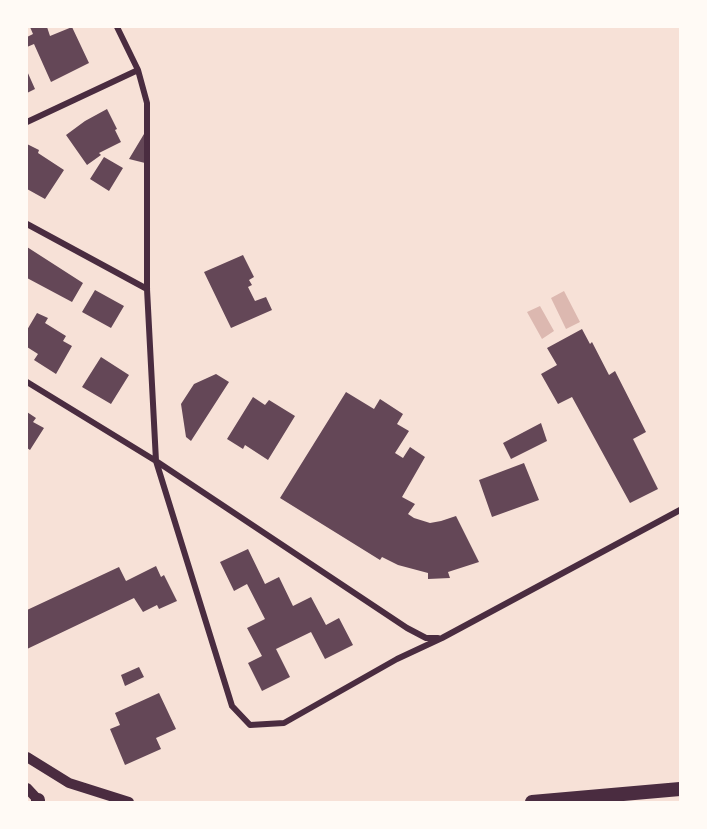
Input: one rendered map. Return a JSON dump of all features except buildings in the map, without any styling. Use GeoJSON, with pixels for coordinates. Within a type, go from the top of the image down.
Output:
{"type":"FeatureCollection","features":[{"type":"Feature","properties":{"kind":"main road"},"geometry":{"type":"LineString","coordinates":[[532,802],[680,789]]}},
{"type":"Feature","properties":{"kind":"street"},"geometry":{"type":"LineString","coordinates":[[117,27],[138,70],[147,103],[147,289],[156,461],[232,706],[250,725],[284,723],[397,659],[442,638],[680,510]]}},
{"type":"Feature","properties":{"kind":"street"},"geometry":{"type":"LineString","coordinates":[[27,122],[138,70]]}},
{"type":"Feature","properties":{"kind":"street"},"geometry":{"type":"LineString","coordinates":[[27,224],[147,289]]}},
{"type":"Feature","properties":{"kind":"street"},"geometry":{"type":"LineString","coordinates":[[27,382],[156,461],[407,628],[426,638],[442,638]]}},
{"type":"Feature","properties":{"kind":"street"},"geometry":{"type":"LineString","coordinates":[[27,757],[69,783],[129,802]]}},
{"type":"Feature","properties":{"kind":"street"},"geometry":{"type":"LineString","coordinates":[[27,788],[39,801]]}},
{"type":"Feature","properties":{"kind":"shaded area"},"geometry":{"type":"Polygon","coordinates":[[[564,291],[580,322],[566,329],[551,298],[564,291]]]}},
{"type":"Feature","properties":{"kind":"shaded area"},"geometry":{"type":"Polygon","coordinates":[[[540,306],[554,331],[542,339],[527,312],[540,306]]]}}]}
